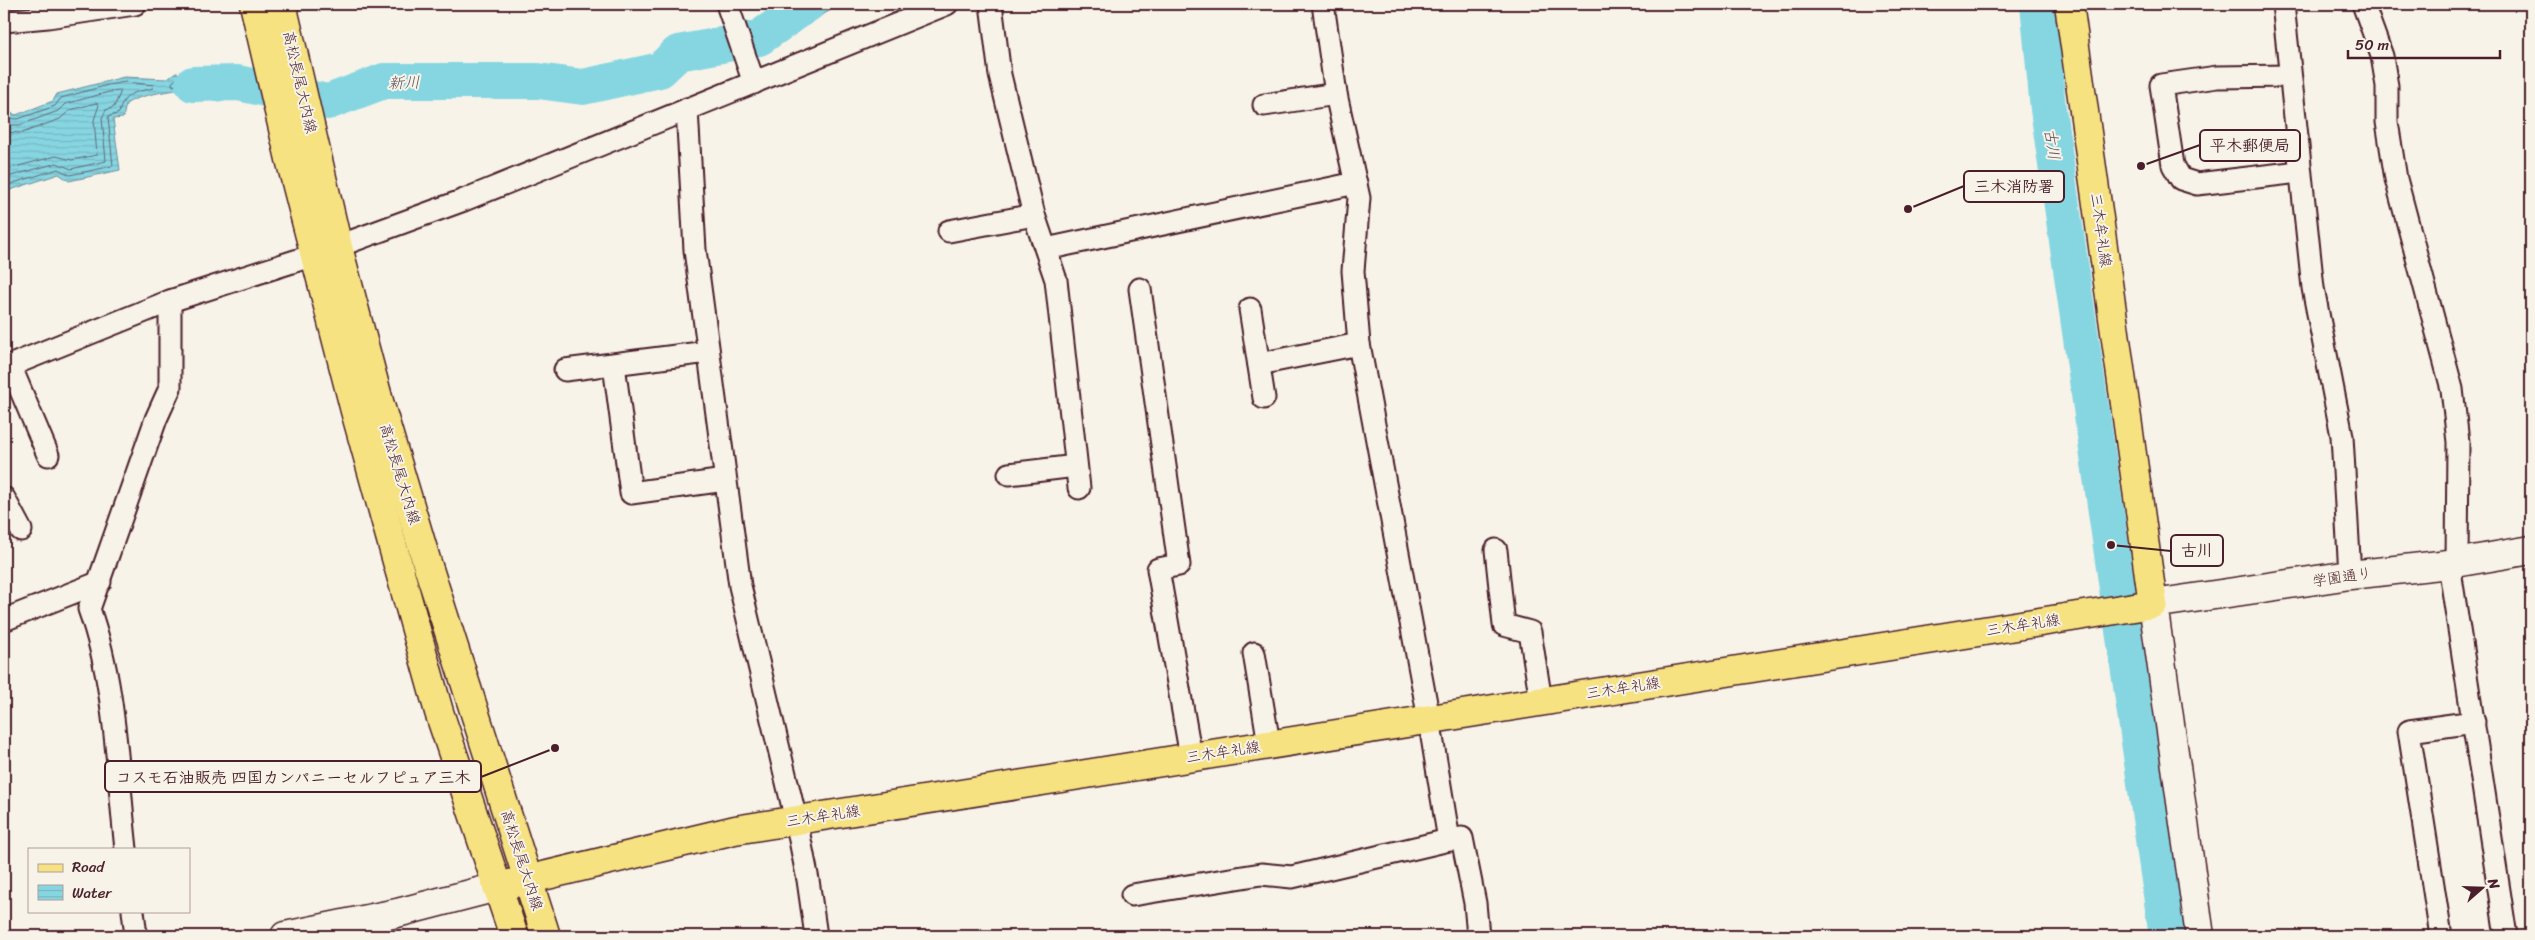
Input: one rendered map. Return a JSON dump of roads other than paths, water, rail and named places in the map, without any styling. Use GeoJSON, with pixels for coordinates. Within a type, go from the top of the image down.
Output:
{"type":"FeatureCollection","features":[{"type":"Feature","properties":{"kind":"main road","name":"高松長尾大内線"},"geometry":{"type":"LineString","coordinates":[[254,4],[290,159],[326,251],[380,405],[427,563],[546,936]]}},
{"type":"Feature","properties":{"kind":"main road","name":"高松長尾大内線"},"geometry":{"type":"LineString","coordinates":[[282,4],[316,154],[326,251],[355,411],[439,712],[514,936]]}},
{"type":"Feature","properties":{"kind":"main road","name":"三木牟礼線"},"geometry":{"type":"LineString","coordinates":[[497,887],[735,830],[2153,604],[2069,4]]}},
{"type":"Feature","properties":{"kind":"street"},"geometry":{"type":"LineString","coordinates":[[4,21],[48,17],[135,4]]}},
{"type":"Feature","properties":{"kind":"street"},"geometry":{"type":"LineString","coordinates":[[727,4],[754,83]]}},
{"type":"Feature","properties":{"kind":"street"},"geometry":{"type":"LineString","coordinates":[[48,455],[7,366],[170,301],[326,251],[464,200],[947,4]]}},
{"type":"Feature","properties":{"kind":"street"},"geometry":{"type":"LineString","coordinates":[[991,4],[1000,76],[1034,215],[1056,280],[1078,488]]}},
{"type":"Feature","properties":{"kind":"street"},"geometry":{"type":"LineString","coordinates":[[1323,4],[1336,94],[1359,198],[1353,271],[1359,344],[1429,719],[1449,840]]}},
{"type":"Feature","properties":{"kind":"street"},"geometry":{"type":"LineString","coordinates":[[2283,4],[2299,172],[2313,288],[2342,436],[2350,575]]}},
{"type":"Feature","properties":{"kind":"street"},"geometry":{"type":"LineString","coordinates":[[2363,4],[2382,56],[2387,86],[2387,122],[2396,179],[2452,389],[2458,442],[2453,563],[2474,722],[2506,936]]}},
{"type":"Feature","properties":{"kind":"street"},"geometry":{"type":"LineString","coordinates":[[2290,76],[2217,78],[2161,84],[2173,166],[2181,179],[2197,184],[2299,172]]}},
{"type":"Feature","properties":{"kind":"street"},"geometry":{"type":"LineString","coordinates":[[1264,104],[1336,94]]}},
{"type":"Feature","properties":{"kind":"street"},"geometry":{"type":"LineString","coordinates":[[687,109],[695,250],[740,586],[796,820],[808,880],[816,936]]}},
{"type":"Feature","properties":{"kind":"street"},"geometry":{"type":"LineString","coordinates":[[1046,249],[1356,183]]}},
{"type":"Feature","properties":{"kind":"street"},"geometry":{"type":"LineString","coordinates":[[949,230],[1034,215]]}},
{"type":"Feature","properties":{"kind":"street"},"geometry":{"type":"LineString","coordinates":[[1140,289],[1178,564],[1158,569],[1191,757]]}},
{"type":"Feature","properties":{"kind":"street"},"geometry":{"type":"LineString","coordinates":[[126,848],[109,691],[97,631],[89,609],[156,419],[170,388],[170,301]]}},
{"type":"Feature","properties":{"kind":"street"},"geometry":{"type":"LineString","coordinates":[[1250,309],[1264,398]]}},
{"type":"Feature","properties":{"kind":"street"},"geometry":{"type":"LineString","coordinates":[[1259,364],[1359,344]]}},
{"type":"Feature","properties":{"kind":"street"},"geometry":{"type":"LineString","coordinates":[[565,370],[708,352]]}},
{"type":"Feature","properties":{"kind":"street"},"geometry":{"type":"LineString","coordinates":[[614,365],[631,493],[726,480]]}},
{"type":"Feature","properties":{"kind":"street"},"geometry":{"type":"LineString","coordinates":[[1009,474],[1076,466]]}},
{"type":"Feature","properties":{"kind":"street"},"geometry":{"type":"LineString","coordinates":[[4,498],[21,530]]}},
{"type":"Feature","properties":{"kind":"street"},"geometry":{"type":"LineString","coordinates":[[1496,550],[1504,625],[1530,632],[1541,701]]}},
{"type":"Feature","properties":{"kind":"street","name":"学園通り"},"geometry":{"type":"LineString","coordinates":[[2153,604],[2350,575],[2453,563],[2531,550]]}},
{"type":"Feature","properties":{"kind":"street"},"geometry":{"type":"LineString","coordinates":[[4,620],[100,582]]}},
{"type":"Feature","properties":{"kind":"street"},"geometry":{"type":"LineString","coordinates":[[2153,604],[2200,936]]}},
{"type":"Feature","properties":{"kind":"street"},"geometry":{"type":"LineString","coordinates":[[1254,654],[1270,744]]}},
{"type":"Feature","properties":{"kind":"street"},"geometry":{"type":"LineString","coordinates":[[2441,936],[2409,731],[2474,722]]}},
{"type":"Feature","properties":{"kind":"street"},"geometry":{"type":"LineString","coordinates":[[1132,895],[1262,874],[1292,877],[1462,838],[1475,903],[1478,936]]}},
{"type":"Feature","properties":{"kind":"street"},"geometry":{"type":"LineString","coordinates":[[284,936],[397,913],[497,887]]}},
{"type":"Feature","properties":{"kind":"street"},"geometry":{"type":"LineString","coordinates":[[133,912],[136,936]]}},
{"type":"Feature","properties":{"kind":"water"},"geometry":{"type":"Polygon","coordinates":[[[793,4],[842,4],[760,49],[712,61],[709,47],[762,26],[793,4]]]}},
{"type":"Feature","properties":{"kind":"water"},"geometry":{"type":"Polygon","coordinates":[[[238,69],[244,94],[224,88],[186,89],[145,96],[126,104],[123,118],[113,119],[120,170],[69,181],[59,174],[4,192],[4,114],[8,112],[16,115],[53,101],[57,94],[124,77],[167,79],[176,73],[198,75],[238,69]]]}},
{"type":"Feature","properties":{"kind":"waterway","name":"新川"},"geometry":{"type":"LineString","coordinates":[[193,84],[238,83],[328,102],[384,81],[538,81],[583,87],[660,70],[678,53],[759,38],[808,4]]}},
{"type":"Feature","properties":{"kind":"waterway","name":"古川"},"geometry":{"type":"LineString","coordinates":[[2038,4],[2048,109],[2167,936]]}},
{"type":"Feature","properties":{"kind":"place","name":"平木郵便局"},"geometry":{"type":"Point","coordinates":[2141,166]}},
{"type":"Feature","properties":{"kind":"place","name":"三木消防署"},"geometry":{"type":"Point","coordinates":[1908,209]}},
{"type":"Feature","properties":{"kind":"place","name":"古川"},"geometry":{"type":"Point","coordinates":[2111,545]}},
{"type":"Feature","properties":{"kind":"place","name":"コスモ石油販売 四国カンパニーセルフピュア三木"},"geometry":{"type":"Point","coordinates":[555,748]}}]}
